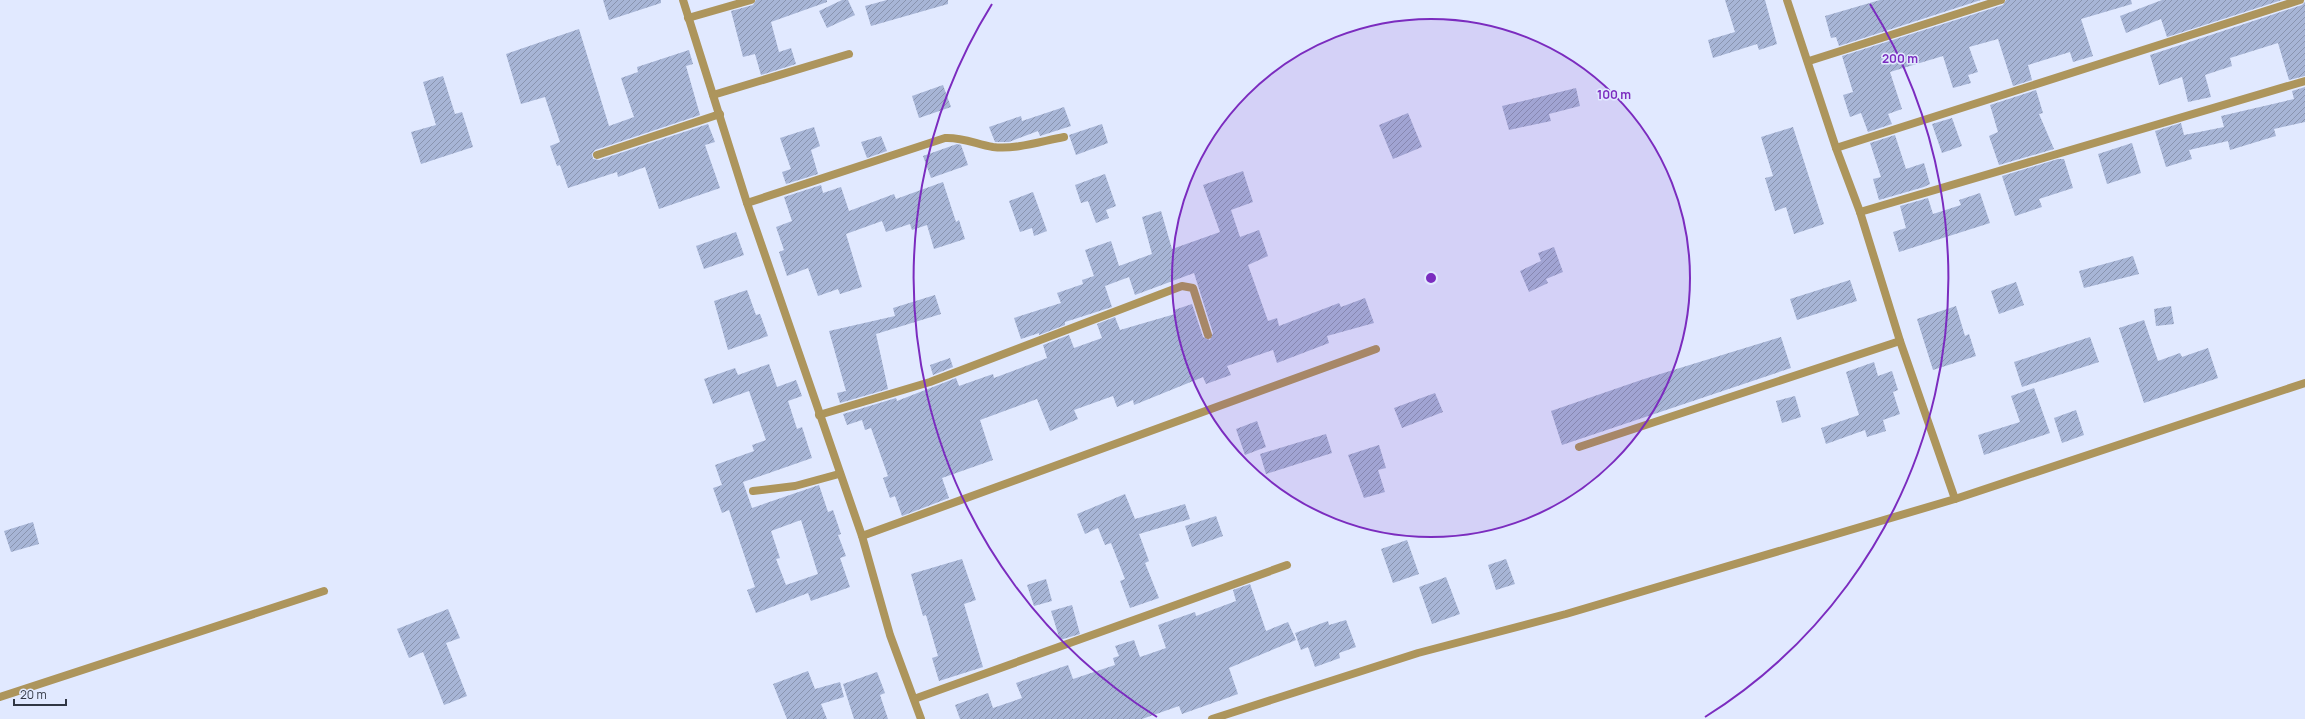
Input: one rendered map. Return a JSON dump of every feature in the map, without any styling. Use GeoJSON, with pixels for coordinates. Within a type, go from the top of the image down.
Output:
{"type":"FeatureCollection","features":[{"type":"Feature","properties":{"kind":"street"},"geometry":{"type":"LineString","coordinates":[[683,0],[747,202],[839,474],[862,536],[890,635],[921,719]]}},
{"type":"Feature","properties":{"kind":"street"},"geometry":{"type":"LineString","coordinates":[[688,18],[751,0]]}},
{"type":"Feature","properties":{"kind":"street"},"geometry":{"type":"LineString","coordinates":[[1787,0],[1809,61],[1836,148],[1860,212],[1900,341],[1955,499]]}},
{"type":"Feature","properties":{"kind":"street"},"geometry":{"type":"LineString","coordinates":[[1809,61],[2001,0]]}},
{"type":"Feature","properties":{"kind":"street"},"geometry":{"type":"LineString","coordinates":[[1836,148],[2300,0]]}},
{"type":"Feature","properties":{"kind":"street"},"geometry":{"type":"LineString","coordinates":[[714,95],[849,54]]}},
{"type":"Feature","properties":{"kind":"street"},"geometry":{"type":"LineString","coordinates":[[1860,212],[2305,81]]}},
{"type":"Feature","properties":{"kind":"street"},"geometry":{"type":"LineString","coordinates":[[597,155],[720,114]]}},
{"type":"Feature","properties":{"kind":"street"},"geometry":{"type":"LineString","coordinates":[[747,202],[945,138],[956,137],[994,147],[1011,147],[1064,137]]}},
{"type":"Feature","properties":{"kind":"street"},"geometry":{"type":"LineString","coordinates":[[819,415],[930,382],[1182,286],[1188,286],[1195,292],[1208,335]]}},
{"type":"Feature","properties":{"kind":"street"},"geometry":{"type":"LineString","coordinates":[[1578,447],[1900,341]]}},
{"type":"Feature","properties":{"kind":"street"},"geometry":{"type":"LineString","coordinates":[[862,536],[1376,349]]}},
{"type":"Feature","properties":{"kind":"street"},"geometry":{"type":"LineString","coordinates":[[1212,719],[1418,653],[1566,614],[1955,499],[2305,383]]}},
{"type":"Feature","properties":{"kind":"street"},"geometry":{"type":"LineString","coordinates":[[753,491],[795,486],[839,474]]}},
{"type":"Feature","properties":{"kind":"street"},"geometry":{"type":"LineString","coordinates":[[914,699],[1287,565]]}},
{"type":"Feature","properties":{"kind":"street"},"geometry":{"type":"LineString","coordinates":[[0,697],[324,591]]}},
{"type":"Feature","properties":{"kind":"building"},"geometry":{"type":"Polygon","coordinates":[[[603,0],[661,0],[661,3],[609,20],[603,0]]]}},
{"type":"Feature","properties":{"kind":"building"},"geometry":{"type":"Polygon","coordinates":[[[756,0],[827,0],[827,2],[771,22],[779,52],[791,48],[796,64],[761,75],[755,54],[743,57],[731,11],[753,5],[756,0]]]}},
{"type":"Feature","properties":{"kind":"building"},"geometry":{"type":"Polygon","coordinates":[[[842,0],[848,0],[855,15],[827,28],[819,11],[842,0]]]}},
{"type":"Feature","properties":{"kind":"building"},"geometry":{"type":"Polygon","coordinates":[[[887,0],[948,0],[948,4],[871,26],[865,6],[887,0]]]}},
{"type":"Feature","properties":{"kind":"building"},"geometry":{"type":"Polygon","coordinates":[[[1725,0],[1765,0],[1777,44],[1759,50],[1757,44],[1713,58],[1708,40],[1735,32],[1725,0]]]}},
{"type":"Feature","properties":{"kind":"building"},"geometry":{"type":"Polygon","coordinates":[[[1880,0],[1981,0],[1839,46],[1836,37],[1831,38],[1825,16],[1880,0]]]}},
{"type":"Feature","properties":{"kind":"building"},"geometry":{"type":"Polygon","coordinates":[[[2006,0],[2131,0],[2132,4],[2081,19],[2093,56],[2073,62],[2070,52],[2028,65],[2032,80],[2013,86],[1998,39],[1969,47],[1978,72],[1968,75],[1971,83],[1953,88],[1943,56],[1890,72],[1902,109],[1888,114],[1892,124],[1868,132],[1861,113],[1850,117],[1843,95],[1853,92],[1842,56],[2003,5],[2006,0]]]}},
{"type":"Feature","properties":{"kind":"building"},"geometry":{"type":"Polygon","coordinates":[[[2162,0],[2282,0],[2167,37],[2161,19],[2126,33],[2120,16],[2162,0]]]}},
{"type":"Feature","properties":{"kind":"building"},"geometry":{"type":"Polygon","coordinates":[[[2305,2],[2305,76],[2289,80],[2278,43],[2230,58],[2232,66],[2205,75],[2211,97],[2188,102],[2182,77],[2159,85],[2150,55],[2302,5],[2305,2]]]}},
{"type":"Feature","properties":{"kind":"building"},"geometry":{"type":"Polygon","coordinates":[[[579,29],[609,126],[634,117],[621,78],[638,72],[637,67],[689,50],[693,64],[686,66],[700,115],[595,150],[592,154],[593,159],[599,160],[708,124],[715,142],[705,145],[720,188],[659,209],[645,167],[618,177],[617,172],[568,188],[560,165],[557,166],[550,146],[560,142],[545,97],[521,104],[506,54],[579,29]]]}},
{"type":"Feature","properties":{"kind":"building"},"geometry":{"type":"Polygon","coordinates":[[[443,76],[455,114],[462,112],[473,147],[421,164],[411,132],[436,125],[423,82],[443,76]]]}},
{"type":"Feature","properties":{"kind":"building"},"geometry":{"type":"Polygon","coordinates":[[[943,85],[951,107],[919,118],[912,96],[943,85]]]}},
{"type":"Feature","properties":{"kind":"building"},"geometry":{"type":"Polygon","coordinates":[[[2305,87],[2305,122],[2274,129],[2276,136],[2230,150],[2228,141],[2189,150],[2192,159],[2166,167],[2155,131],[2181,123],[2184,135],[2224,127],[2221,116],[2294,99],[2292,91],[2305,87]]]}},
{"type":"Feature","properties":{"kind":"building"},"geometry":{"type":"Polygon","coordinates":[[[1576,88],[1580,106],[1549,114],[1551,121],[1509,130],[1502,106],[1576,88]]]}},
{"type":"Feature","properties":{"kind":"building"},"geometry":{"type":"Polygon","coordinates":[[[2036,90],[2043,113],[2039,114],[2054,149],[1999,165],[1989,136],[1998,132],[1990,105],[2036,90]]]}},
{"type":"Feature","properties":{"kind":"building"},"geometry":{"type":"Polygon","coordinates":[[[1064,107],[1071,126],[1040,136],[1038,131],[1009,142],[995,142],[989,127],[1021,116],[1022,121],[1064,107]]]}},
{"type":"Feature","properties":{"kind":"building"},"geometry":{"type":"Polygon","coordinates":[[[1408,113],[1422,147],[1393,159],[1379,125],[1408,113]]]}},
{"type":"Feature","properties":{"kind":"building"},"geometry":{"type":"Polygon","coordinates":[[[1952,118],[1962,146],[1942,153],[1932,124],[1952,118]]]}},
{"type":"Feature","properties":{"kind":"building"},"geometry":{"type":"Polygon","coordinates":[[[1102,124],[1108,143],[1076,155],[1069,135],[1102,124]]]}},
{"type":"Feature","properties":{"kind":"building"},"geometry":{"type":"Polygon","coordinates":[[[814,127],[820,146],[811,150],[818,174],[786,184],[782,172],[791,169],[780,138],[814,127]]]}},
{"type":"Feature","properties":{"kind":"building"},"geometry":{"type":"Polygon","coordinates":[[[1793,127],[1824,224],[1794,234],[1786,207],[1775,211],[1765,178],[1773,176],[1761,137],[1793,127]]]}},
{"type":"Feature","properties":{"kind":"building"},"geometry":{"type":"Polygon","coordinates":[[[1895,135],[1906,169],[1924,163],[1930,184],[1879,200],[1873,179],[1881,177],[1870,143],[1895,135]]]}},
{"type":"Feature","properties":{"kind":"building"},"geometry":{"type":"Polygon","coordinates":[[[881,136],[887,151],[867,158],[861,142],[881,136]]]}},
{"type":"Feature","properties":{"kind":"building"},"geometry":{"type":"Polygon","coordinates":[[[2132,143],[2141,173],[2107,184],[2098,154],[2132,143]]]}},
{"type":"Feature","properties":{"kind":"building"},"geometry":{"type":"Polygon","coordinates":[[[957,144],[961,145],[968,165],[931,178],[923,156],[957,144]]]}},
{"type":"Feature","properties":{"kind":"building"},"geometry":{"type":"Polygon","coordinates":[[[2058,159],[2064,159],[2073,188],[2039,199],[2042,207],[2015,216],[2002,176],[2058,159]]]}},
{"type":"Feature","properties":{"kind":"building"},"geometry":{"type":"Polygon","coordinates":[[[1243,171],[1253,202],[1231,210],[1240,237],[1259,230],[1268,256],[1248,265],[1268,321],[1277,318],[1279,326],[1339,303],[1341,307],[1365,298],[1374,323],[1327,336],[1329,343],[1277,363],[1273,350],[1227,366],[1231,375],[1206,384],[1203,377],[1134,405],[1133,400],[1117,407],[1113,396],[1074,410],[1078,419],[1050,431],[1037,399],[980,420],[993,460],[942,478],[949,498],[902,516],[895,496],[890,498],[883,478],[888,476],[871,428],[865,430],[862,420],[847,425],[843,414],[896,398],[897,401],[956,378],[959,386],[993,374],[994,378],[1047,358],[1043,345],[1069,335],[1074,348],[1102,338],[1097,324],[1115,317],[1120,330],[1175,314],[1174,310],[1192,304],[1203,337],[1210,340],[1213,333],[1194,273],[1135,295],[1129,277],[1105,286],[1112,307],[1065,322],[1065,325],[1039,335],[1039,333],[1021,339],[1014,318],[1061,303],[1057,293],[1083,284],[1082,280],[1094,276],[1085,250],[1111,241],[1119,266],[1152,254],[1142,217],[1161,211],[1172,249],[1220,232],[1203,185],[1243,171]]]}},
{"type":"Feature","properties":{"kind":"building"},"geometry":{"type":"Polygon","coordinates":[[[1105,174],[1116,206],[1106,210],[1109,218],[1096,223],[1088,201],[1081,203],[1075,185],[1105,174]]]}},
{"type":"Feature","properties":{"kind":"building"},"geometry":{"type":"Polygon","coordinates":[[[943,182],[956,222],[959,220],[965,239],[934,249],[927,225],[912,230],[910,224],[886,232],[882,221],[846,234],[862,287],[840,294],[838,289],[818,296],[808,268],[787,276],[779,252],[784,250],[776,227],[792,221],[784,197],[821,185],[823,193],[841,187],[849,211],[894,194],[896,199],[943,182]]]}},
{"type":"Feature","properties":{"kind":"building"},"geometry":{"type":"Polygon","coordinates":[[[1033,192],[1047,231],[1034,236],[1032,228],[1020,232],[1009,201],[1033,192]]]}},
{"type":"Feature","properties":{"kind":"building"},"geometry":{"type":"Polygon","coordinates":[[[1980,193],[1990,223],[1899,252],[1893,232],[1906,228],[1900,206],[1928,198],[1933,214],[1961,205],[1959,200],[1980,193]]]}},
{"type":"Feature","properties":{"kind":"building"},"geometry":{"type":"Polygon","coordinates":[[[736,232],[744,255],[704,269],[696,246],[736,232]]]}},
{"type":"Feature","properties":{"kind":"building"},"geometry":{"type":"Polygon","coordinates":[[[1554,247],[1563,272],[1546,279],[1548,283],[1529,292],[1520,271],[1541,261],[1538,253],[1554,247]]]}},
{"type":"Feature","properties":{"kind":"building"},"geometry":{"type":"Polygon","coordinates":[[[2133,256],[2139,274],[2084,288],[2079,271],[2133,256]]]}},
{"type":"Feature","properties":{"kind":"building"},"geometry":{"type":"Polygon","coordinates":[[[1850,280],[1857,301],[1797,320],[1790,299],[1850,280]]]}},
{"type":"Feature","properties":{"kind":"building"},"geometry":{"type":"Polygon","coordinates":[[[2016,282],[2024,305],[1999,314],[1991,291],[2016,282]]]}},
{"type":"Feature","properties":{"kind":"building"},"geometry":{"type":"Polygon","coordinates":[[[747,290],[756,315],[760,314],[768,336],[728,350],[714,301],[747,290]]]}},
{"type":"Feature","properties":{"kind":"building"},"geometry":{"type":"Polygon","coordinates":[[[935,295],[941,314],[876,334],[888,389],[840,403],[837,393],[846,391],[829,331],[895,316],[893,308],[935,295]]]}},
{"type":"Feature","properties":{"kind":"building"},"geometry":{"type":"Polygon","coordinates":[[[1956,306],[1965,336],[1969,334],[1976,356],[1933,370],[1917,319],[1956,306]]]}},
{"type":"Feature","properties":{"kind":"building"},"geometry":{"type":"Polygon","coordinates":[[[2171,306],[2174,324],[2156,326],[2154,309],[2171,306]]]}},
{"type":"Feature","properties":{"kind":"building"},"geometry":{"type":"Polygon","coordinates":[[[2144,320],[2158,361],[2180,353],[2182,357],[2208,348],[2218,378],[2144,403],[2119,328],[2144,320]]]}},
{"type":"Feature","properties":{"kind":"building"},"geometry":{"type":"Polygon","coordinates":[[[1781,337],[1791,368],[1562,445],[1551,411],[1644,379],[1781,337]]]}},
{"type":"Feature","properties":{"kind":"building"},"geometry":{"type":"Polygon","coordinates":[[[2090,337],[2099,362],[2022,387],[2014,362],[2090,337]]]}},
{"type":"Feature","properties":{"kind":"building"},"geometry":{"type":"Polygon","coordinates":[[[950,358],[953,367],[933,375],[930,365],[950,358]]]}},
{"type":"Feature","properties":{"kind":"building"},"geometry":{"type":"Polygon","coordinates":[[[1874,362],[1878,376],[1892,371],[1898,390],[1893,392],[1900,414],[1883,420],[1886,431],[1867,437],[1865,430],[1826,444],[1821,428],[1859,415],[1846,372],[1874,362]]]}},
{"type":"Feature","properties":{"kind":"building"},"geometry":{"type":"Polygon","coordinates":[[[769,364],[777,387],[796,380],[802,396],[788,401],[797,429],[802,427],[812,458],[743,482],[752,508],[819,485],[828,512],[833,510],[841,534],[838,535],[846,556],[840,558],[850,587],[811,601],[808,593],[756,613],[747,590],[755,587],[729,510],[722,513],[713,488],[722,485],[715,465],[754,451],[752,445],[766,440],[749,391],[713,404],[704,379],[735,368],[738,375],[769,364]],[[801,520],[771,531],[780,558],[776,559],[786,585],[818,574],[801,520]]]}},
{"type":"Feature","properties":{"kind":"building"},"geometry":{"type":"Polygon","coordinates":[[[2034,388],[2050,433],[1984,455],[1978,435],[2020,422],[2011,396],[2034,388]]]}},
{"type":"Feature","properties":{"kind":"building"},"geometry":{"type":"Polygon","coordinates":[[[1435,393],[1443,412],[1402,428],[1394,408],[1435,393]]]}},
{"type":"Feature","properties":{"kind":"building"},"geometry":{"type":"Polygon","coordinates":[[[1795,396],[1801,417],[1782,423],[1776,401],[1795,396]]]}},
{"type":"Feature","properties":{"kind":"building"},"geometry":{"type":"Polygon","coordinates":[[[2076,410],[2084,435],[2062,443],[2054,418],[2076,410]]]}},
{"type":"Feature","properties":{"kind":"building"},"geometry":{"type":"Polygon","coordinates":[[[1257,421],[1266,447],[1245,455],[1236,429],[1257,421]]]}},
{"type":"Feature","properties":{"kind":"building"},"geometry":{"type":"Polygon","coordinates":[[[1326,434],[1332,453],[1266,474],[1260,454],[1326,434]]]}},
{"type":"Feature","properties":{"kind":"building"},"geometry":{"type":"Polygon","coordinates":[[[1379,445],[1386,468],[1378,470],[1385,492],[1364,498],[1348,455],[1379,445]]]}},
{"type":"Feature","properties":{"kind":"building"},"geometry":{"type":"Polygon","coordinates":[[[1125,494],[1135,519],[1185,504],[1190,519],[1139,534],[1149,561],[1145,563],[1159,598],[1130,608],[1120,581],[1125,579],[1111,543],[1105,545],[1098,528],[1085,534],[1077,514],[1125,494]]]}},
{"type":"Feature","properties":{"kind":"building"},"geometry":{"type":"Polygon","coordinates":[[[1216,516],[1223,536],[1192,547],[1185,526],[1216,516]]]}},
{"type":"Feature","properties":{"kind":"building"},"geometry":{"type":"Polygon","coordinates":[[[33,522],[39,544],[11,552],[4,531],[33,522]]]}},
{"type":"Feature","properties":{"kind":"building"},"geometry":{"type":"Polygon","coordinates":[[[1407,540],[1419,574],[1393,583],[1381,549],[1407,540]]]}},
{"type":"Feature","properties":{"kind":"building"},"geometry":{"type":"Polygon","coordinates":[[[962,559],[976,600],[964,604],[983,667],[939,681],[932,658],[938,656],[926,615],[923,616],[911,574],[962,559]]]}},
{"type":"Feature","properties":{"kind":"building"},"geometry":{"type":"Polygon","coordinates":[[[1506,559],[1515,584],[1496,590],[1488,565],[1506,559]]]}},
{"type":"Feature","properties":{"kind":"building"},"geometry":{"type":"Polygon","coordinates":[[[1446,577],[1460,614],[1432,624],[1419,587],[1446,577]]]}},
{"type":"Feature","properties":{"kind":"building"},"geometry":{"type":"Polygon","coordinates":[[[1046,579],[1052,601],[1034,606],[1027,585],[1046,579]]]}},
{"type":"Feature","properties":{"kind":"building"},"geometry":{"type":"Polygon","coordinates":[[[1250,584],[1266,631],[1288,622],[1296,640],[1229,668],[1238,694],[1182,714],[1179,706],[1142,719],[960,719],[955,705],[988,693],[993,708],[1022,698],[1016,683],[1068,665],[1073,679],[1115,665],[1113,658],[1119,656],[1115,646],[1134,640],[1140,657],[1166,648],[1158,625],[1195,612],[1196,616],[1236,601],[1233,590],[1250,584]]]}},
{"type":"Feature","properties":{"kind":"building"},"geometry":{"type":"Polygon","coordinates":[[[1072,605],[1080,634],[1060,640],[1051,611],[1072,605]]]}},
{"type":"Feature","properties":{"kind":"building"},"geometry":{"type":"Polygon","coordinates":[[[448,609],[460,638],[446,643],[467,696],[444,705],[423,652],[409,658],[397,629],[448,609]]]}},
{"type":"Feature","properties":{"kind":"building"},"geometry":{"type":"Polygon","coordinates":[[[1346,620],[1356,647],[1339,653],[1340,658],[1315,667],[1308,647],[1301,650],[1295,633],[1328,621],[1329,625],[1346,620]]]}},
{"type":"Feature","properties":{"kind":"building"},"geometry":{"type":"Polygon","coordinates":[[[808,671],[815,689],[840,682],[844,697],[821,704],[827,719],[787,719],[773,684],[808,671]]]}},
{"type":"Feature","properties":{"kind":"building"},"geometry":{"type":"Polygon","coordinates":[[[877,672],[885,693],[880,695],[888,719],[854,719],[843,684],[877,672]]]}}]}
